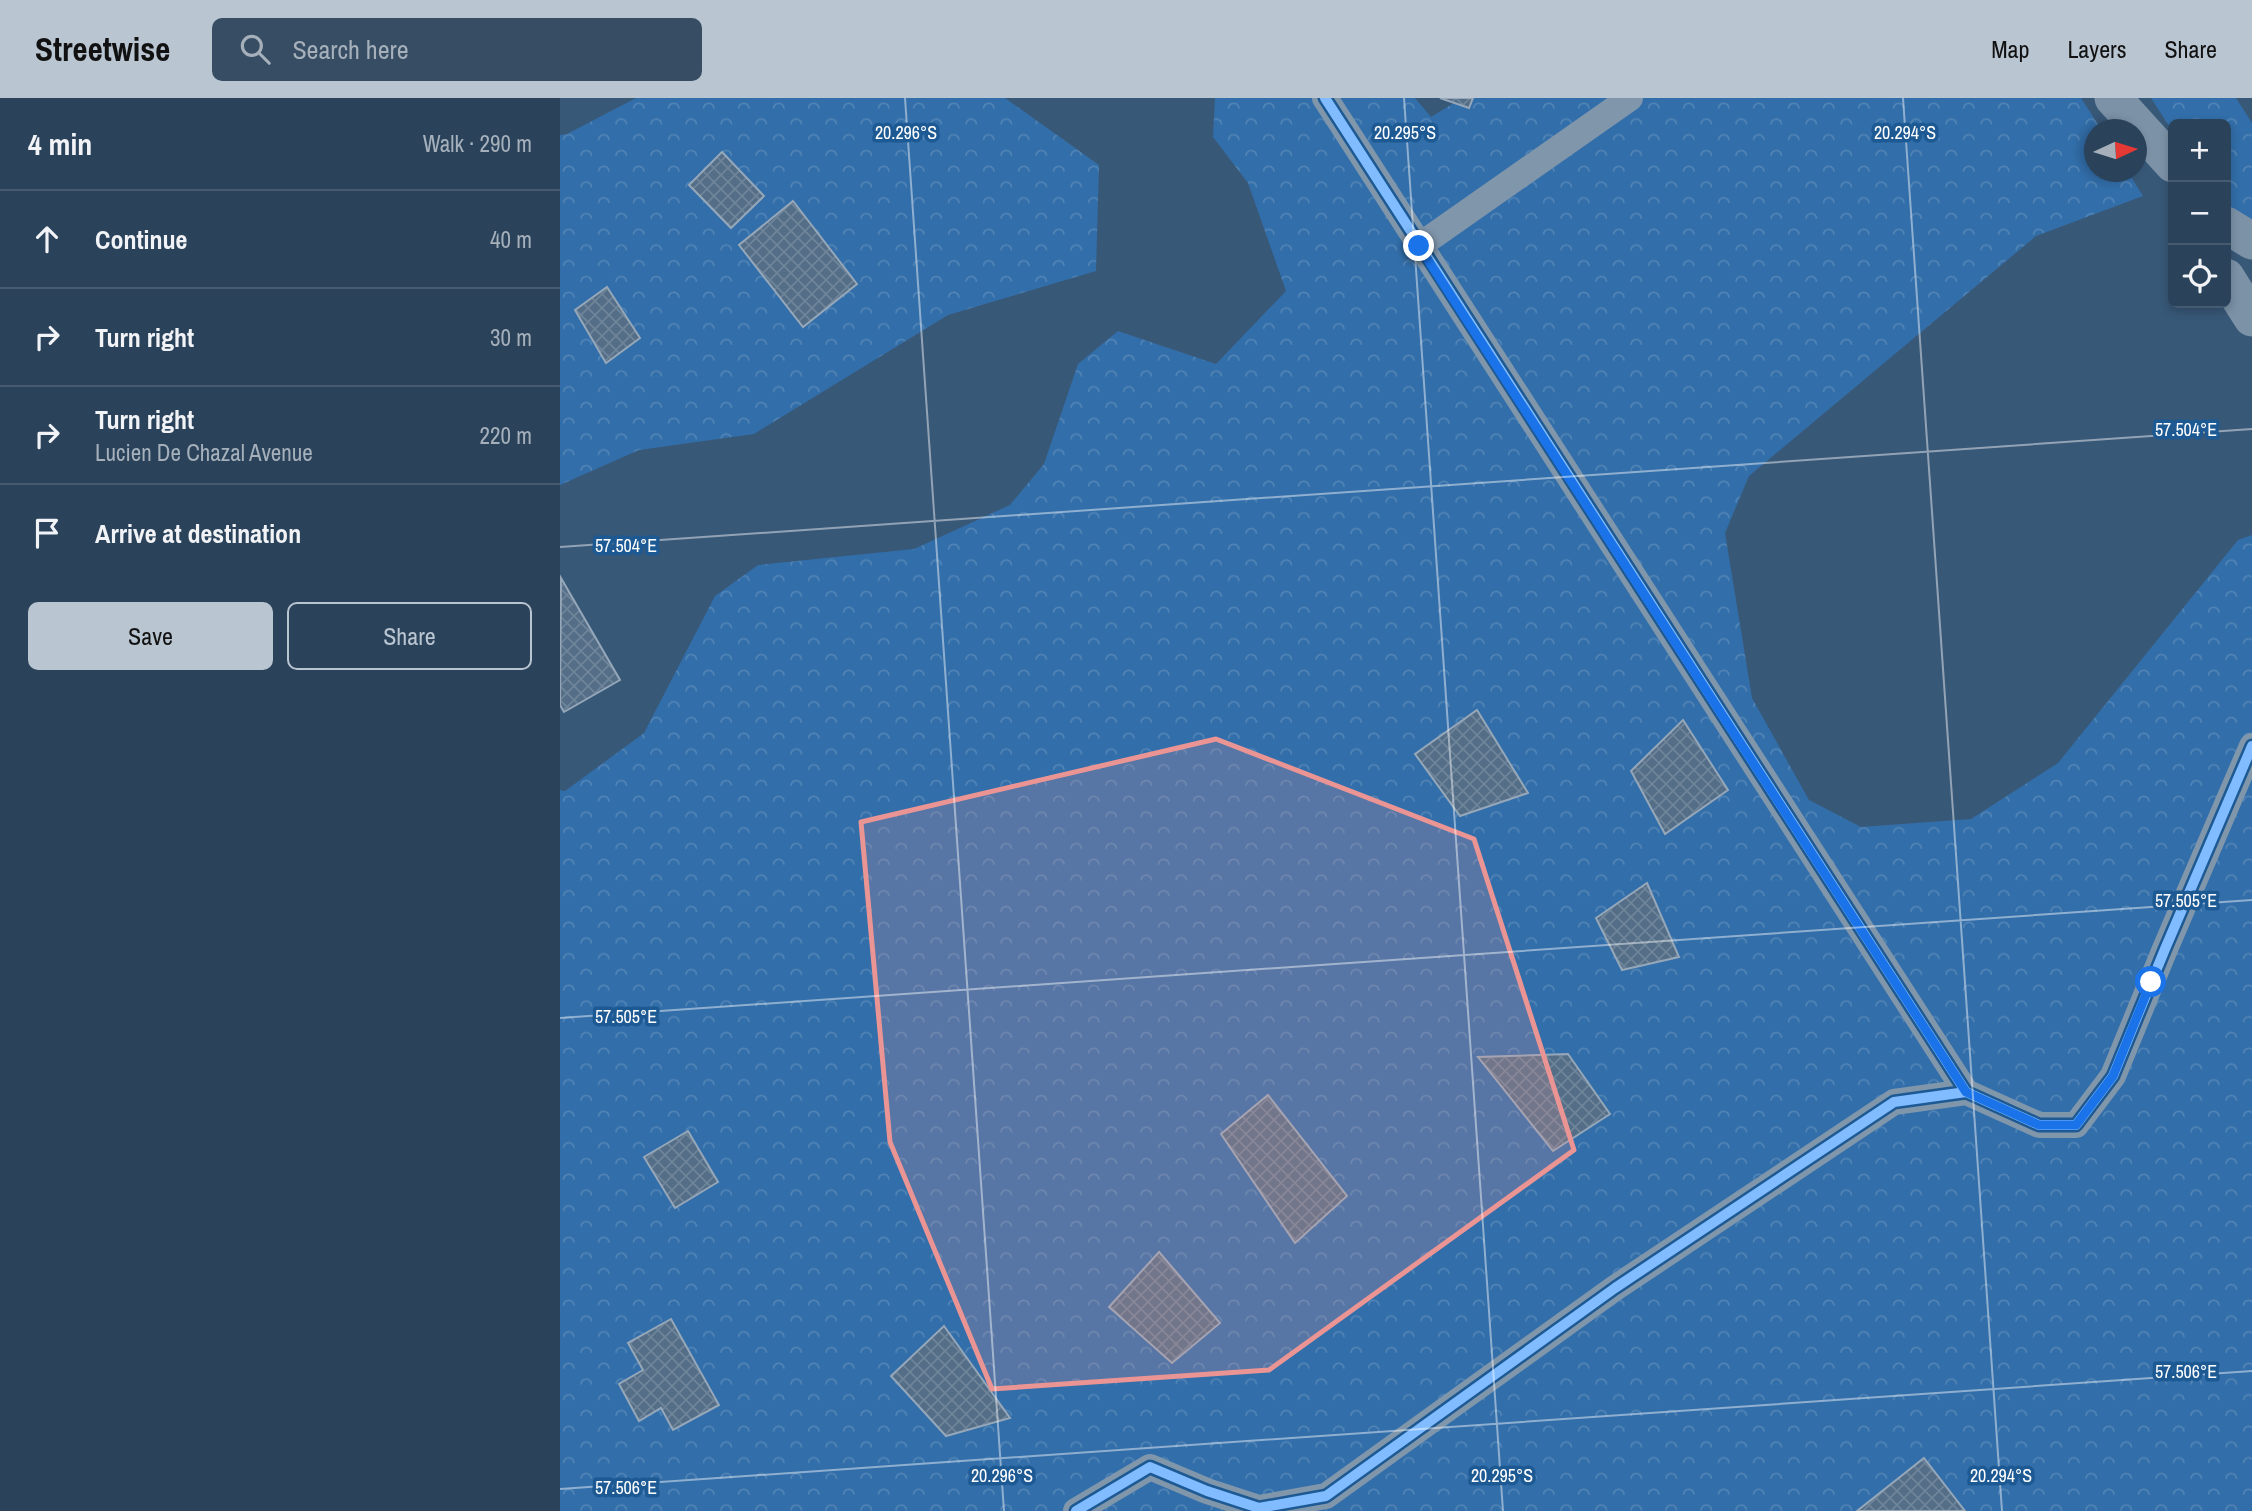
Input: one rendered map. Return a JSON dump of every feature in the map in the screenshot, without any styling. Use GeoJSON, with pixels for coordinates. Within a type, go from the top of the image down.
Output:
{"type":"FeatureCollection","features":[{"type":"Feature","properties":{"kind":"main road"},"geometry":{"type":"LineString","coordinates":[[2112,98],[2125,119]]}},
{"type":"Feature","properties":{"kind":"main road"},"geometry":{"type":"LineString","coordinates":[[2112,98],[2168,159]]}},
{"type":"Feature","properties":{"kind":"main road"},"geometry":{"type":"LineString","coordinates":[[2147,153],[2168,187]]}},
{"type":"Feature","properties":{"kind":"main road"},"geometry":{"type":"LineString","coordinates":[[2231,228],[2252,241]]}},
{"type":"Feature","properties":{"kind":"main road"},"geometry":{"type":"LineString","coordinates":[[2231,285],[2252,318]]}},
{"type":"Feature","properties":{"kind":"street"},"geometry":{"type":"LineString","coordinates":[[1325,98],[1966,1092]]}},
{"type":"Feature","properties":{"kind":"street"},"geometry":{"type":"LineString","coordinates":[[1419,246],[1630,98]]}},
{"type":"Feature","properties":{"kind":"street"},"geometry":{"type":"LineString","coordinates":[[1076,1511],[1150,1467],[1259,1508],[1326,1496],[1615,1288],[1894,1102],[1966,1092],[2039,1125],[2076,1125],[2113,1076],[2252,746]]}},
{"type":"Feature","properties":{"kind":"highlighted area"},"geometry":{"type":"Polygon","coordinates":[[[1216,739],[1474,839],[1574,1150],[1269,1370],[992,1389],[890,1142],[861,822],[1216,739]]]}},
{"type":"Feature","properties":{"kind":"green space"},"geometry":{"type":"Polygon","coordinates":[[[636,98],[1005,98],[1099,165],[1096,271],[948,315],[754,434],[639,450],[560,485],[560,135],[567,134],[636,98]]]}},
{"type":"Feature","properties":{"kind":"green space"},"geometry":{"type":"Polygon","coordinates":[[[1215,98],[1415,98],[1431,117],[1462,98],[2081,98],[2095,119],[2084,119],[2084,182],[2134,182],[2143,196],[2036,236],[1749,476],[1725,533],[1752,698],[1809,800],[1861,827],[1971,819],[2058,763],[2238,540],[2252,535],[2252,1511],[560,1511],[560,790],[565,791],[644,733],[715,596],[758,565],[914,549],[1010,505],[1044,464],[1078,364],[1118,331],[1216,364],[1286,291],[1248,183],[1213,137],[1215,98]]]}},
{"type":"Feature","properties":{"kind":"green space"},"geometry":{"type":"Polygon","coordinates":[[[2151,98],[2236,98],[2252,123],[2252,221],[2231,210],[2231,119],[2168,119],[2168,124],[2151,98]]]}},
{"type":"Feature","properties":{"kind":"building"},"geometry":{"type":"Polygon","coordinates":[[[1440,98],[1473,98],[1469,108],[1440,98]]]}},
{"type":"Feature","properties":{"kind":"building"},"geometry":{"type":"Polygon","coordinates":[[[722,152],[764,196],[731,228],[689,185],[722,152]]]}},
{"type":"Feature","properties":{"kind":"building"},"geometry":{"type":"Polygon","coordinates":[[[793,201],[857,284],[803,327],[739,245],[793,201]]]}},
{"type":"Feature","properties":{"kind":"building"},"geometry":{"type":"Polygon","coordinates":[[[607,287],[640,338],[606,363],[575,310],[607,287]]]}},
{"type":"Feature","properties":{"kind":"building"},"geometry":{"type":"Polygon","coordinates":[[[561,578],[620,680],[564,712],[560,705],[561,578]]]}},
{"type":"Feature","properties":{"kind":"building"},"geometry":{"type":"Polygon","coordinates":[[[1477,710],[1528,793],[1460,816],[1415,754],[1477,710]]]}},
{"type":"Feature","properties":{"kind":"building"},"geometry":{"type":"Polygon","coordinates":[[[1683,720],[1728,790],[1665,834],[1631,771],[1683,720]]]}},
{"type":"Feature","properties":{"kind":"building"},"geometry":{"type":"Polygon","coordinates":[[[1647,883],[1679,957],[1622,970],[1596,918],[1647,883]]]}},
{"type":"Feature","properties":{"kind":"building"},"geometry":{"type":"Polygon","coordinates":[[[1568,1054],[1610,1114],[1553,1151],[1478,1057],[1568,1054]]]}},
{"type":"Feature","properties":{"kind":"building"},"geometry":{"type":"Polygon","coordinates":[[[1268,1095],[1347,1196],[1295,1243],[1221,1134],[1268,1095]]]}},
{"type":"Feature","properties":{"kind":"building"},"geometry":{"type":"Polygon","coordinates":[[[688,1131],[718,1182],[675,1208],[644,1157],[688,1131]]]}},
{"type":"Feature","properties":{"kind":"building"},"geometry":{"type":"Polygon","coordinates":[[[1159,1252],[1220,1323],[1172,1363],[1109,1307],[1159,1252]]]}},
{"type":"Feature","properties":{"kind":"building"},"geometry":{"type":"Polygon","coordinates":[[[671,1319],[719,1405],[673,1430],[661,1408],[639,1421],[619,1384],[643,1370],[628,1343],[671,1319]]]}},
{"type":"Feature","properties":{"kind":"building"},"geometry":{"type":"Polygon","coordinates":[[[944,1326],[1010,1418],[946,1436],[891,1376],[944,1326]]]}},
{"type":"Feature","properties":{"kind":"building"},"geometry":{"type":"Polygon","coordinates":[[[1924,1458],[1965,1511],[1857,1511],[1924,1458]]]}},
{"type":"Feature","properties":{"kind":"cycle path"},"geometry":{"type":"LineString","coordinates":[[1325,98],[1966,1092]]}},
{"type":"Feature","properties":{"kind":"cycle path"},"geometry":{"type":"LineString","coordinates":[[1076,1511],[1150,1467],[1207,1491],[1259,1508],[1326,1496],[1615,1288],[1894,1102],[1966,1092],[2039,1125],[2076,1125],[2113,1076],[2252,746]]}},
{"type":"Feature","properties":{"kind":"route"},"geometry":{"type":"LineString","coordinates":[[1419,246],[1966,1092],[2039,1125],[2076,1125],[2113,1076],[2151,982]]}}]}
